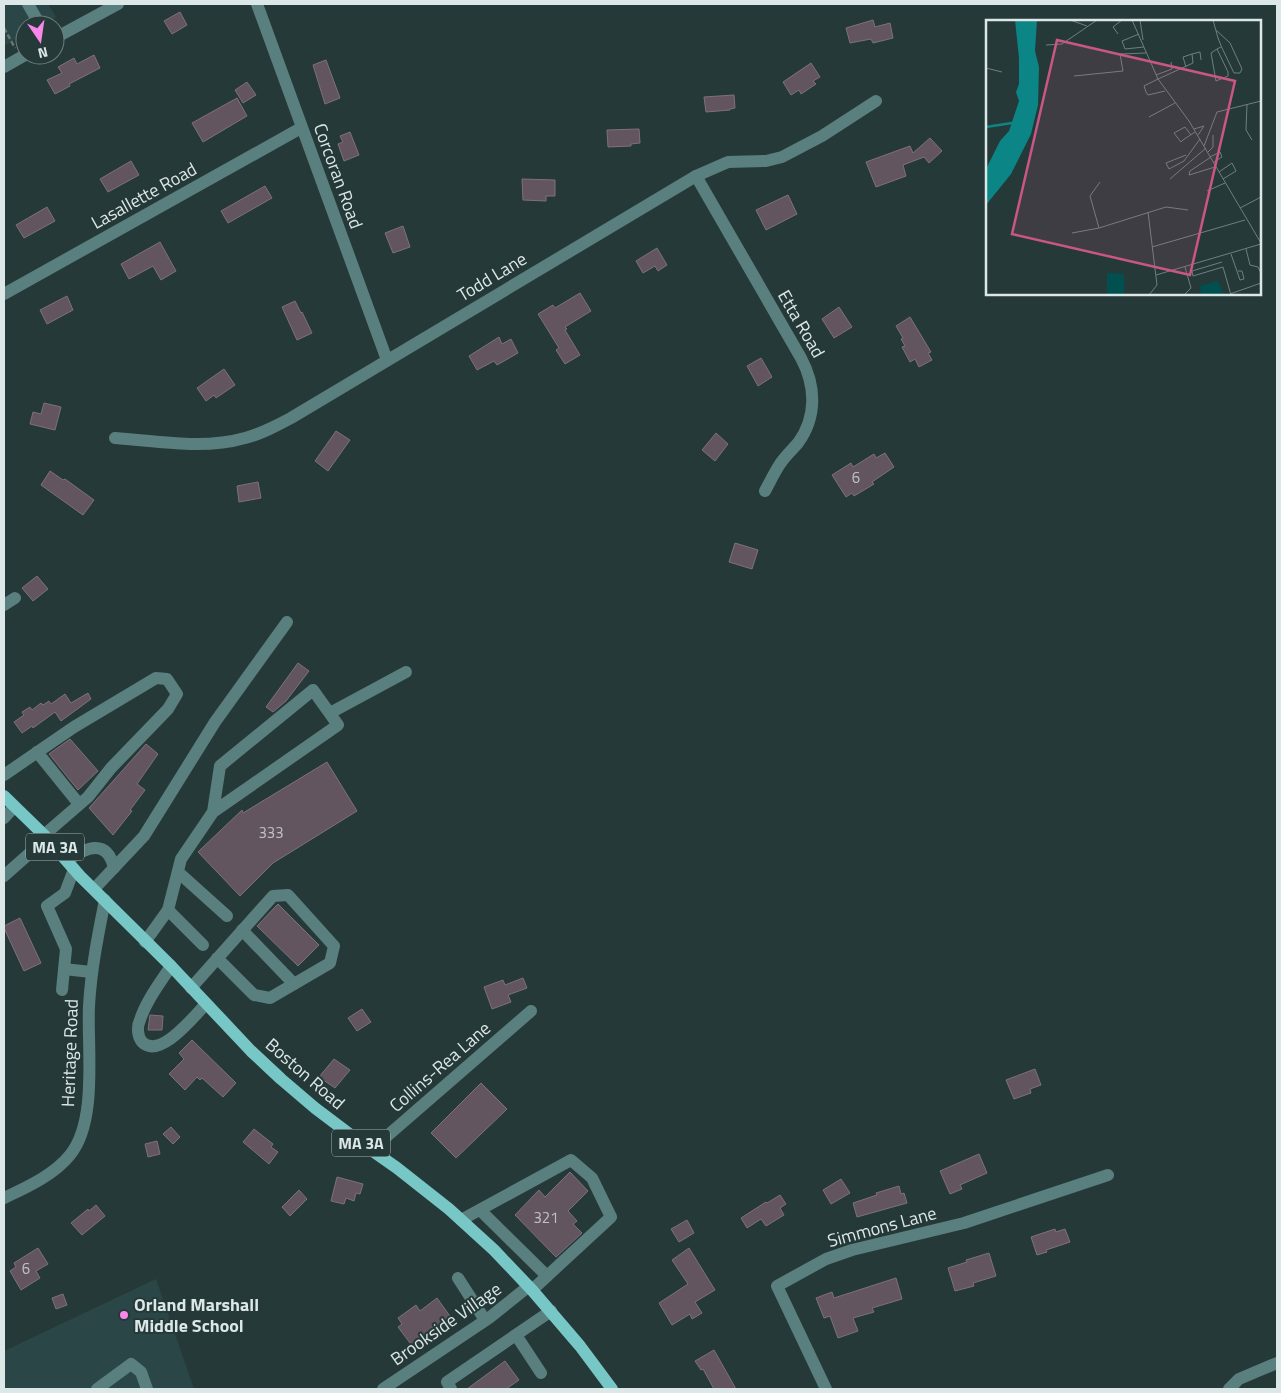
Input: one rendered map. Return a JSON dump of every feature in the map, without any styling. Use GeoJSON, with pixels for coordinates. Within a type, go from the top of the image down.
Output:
{"type":"FeatureCollection","features":[{"type":"Feature","properties":{"kind":"main road","name":"Boston Road"},"geometry":{"type":"LineString","coordinates":[[4,796],[45,836],[252,1051],[288,1085],[315,1108],[398,1168],[494,1250],[551,1311],[612,1389]]}},
{"type":"Feature","properties":{"kind":"street"},"geometry":{"type":"LineString","coordinates":[[28,4],[34,15]]}},
{"type":"Feature","properties":{"kind":"street"},"geometry":{"type":"LineString","coordinates":[[65,33],[118,4]]}},
{"type":"Feature","properties":{"kind":"street","name":"Corcoran Road"},"geometry":{"type":"LineString","coordinates":[[257,4],[387,360]]}},
{"type":"Feature","properties":{"kind":"street"},"geometry":{"type":"LineString","coordinates":[[4,67],[15,61]]}},
{"type":"Feature","properties":{"kind":"street","name":"Todd Lane"},"geometry":{"type":"LineString","coordinates":[[115,438],[194,444],[219,443],[245,438],[270,429],[696,176],[728,162],[766,161],[782,157],[829,131],[876,101]]}},
{"type":"Feature","properties":{"kind":"street","name":"Lasallette Road"},"geometry":{"type":"LineString","coordinates":[[4,294],[302,128]]}},
{"type":"Feature","properties":{"kind":"street","name":"Etta Road"},"geometry":{"type":"LineString","coordinates":[[696,176],[804,363],[812,383],[812,408],[805,431],[798,443],[781,463],[765,492]]}},
{"type":"Feature","properties":{"kind":"street"},"geometry":{"type":"LineString","coordinates":[[94,889],[144,836],[215,722],[287,622]]}},
{"type":"Feature","properties":{"kind":"street"},"geometry":{"type":"LineString","coordinates":[[330,714],[406,672]]}},
{"type":"Feature","properties":{"kind":"street"},"geometry":{"type":"LineString","coordinates":[[4,775],[74,727],[156,678],[168,679],[177,694],[168,709],[111,768],[88,797],[4,876]]}},
{"type":"Feature","properties":{"kind":"street"},"geometry":{"type":"LineString","coordinates":[[145,942],[168,910],[181,859],[213,812],[338,725],[313,690],[220,766],[213,812]]}},
{"type":"Feature","properties":{"kind":"street"},"geometry":{"type":"LineString","coordinates":[[36,752],[79,804]]}},
{"type":"Feature","properties":{"kind":"street"},"geometry":{"type":"LineString","coordinates":[[4,818],[14,807]]}},
{"type":"Feature","properties":{"kind":"street"},"geometry":{"type":"LineString","coordinates":[[62,990],[66,949],[47,906],[65,893],[71,865],[78,852],[90,848],[99,848],[107,853],[112,860],[114,868]]}},
{"type":"Feature","properties":{"kind":"street"},"geometry":{"type":"LineString","coordinates":[[178,872],[227,916]]}},
{"type":"Feature","properties":{"kind":"street"},"geometry":{"type":"LineString","coordinates":[[191,988],[217,958],[273,896],[288,895],[334,946],[330,963],[270,998],[254,995],[217,958]]}},
{"type":"Feature","properties":{"kind":"street","name":"Heritage Road"},"geometry":{"type":"LineString","coordinates":[[4,1198],[42,1179],[60,1165],[70,1155],[83,1129],[88,1099],[89,1007],[92,972],[105,900]]}},
{"type":"Feature","properties":{"kind":"street"},"geometry":{"type":"LineString","coordinates":[[168,910],[203,944]]}},
{"type":"Feature","properties":{"kind":"street"},"geometry":{"type":"LineString","coordinates":[[242,930],[294,984]]}},
{"type":"Feature","properties":{"kind":"street"},"geometry":{"type":"LineString","coordinates":[[171,966],[144,1010],[139,1022],[138,1033],[141,1041],[149,1046],[158,1046],[170,1040],[206,1004]]}},
{"type":"Feature","properties":{"kind":"street"},"geometry":{"type":"LineString","coordinates":[[64,969],[92,972]]}},
{"type":"Feature","properties":{"kind":"street","name":"Collins-Rea Lane"},"geometry":{"type":"LineString","coordinates":[[371,1150],[531,1011]]}},
{"type":"Feature","properties":{"kind":"street","name":"Brookside Village"},"geometry":{"type":"LineString","coordinates":[[383,1389],[547,1276],[611,1217],[592,1178],[572,1160],[480,1210]]}},
{"type":"Feature","properties":{"kind":"street","name":"Simmons Lane"},"geometry":{"type":"LineString","coordinates":[[826,1389],[777,1286],[826,1259],[852,1250],[964,1223],[1108,1175]]}},
{"type":"Feature","properties":{"kind":"street"},"geometry":{"type":"LineString","coordinates":[[461,1220],[480,1210],[547,1276]]}},
{"type":"Feature","properties":{"kind":"street"},"geometry":{"type":"LineString","coordinates":[[458,1278],[485,1320]]}},
{"type":"Feature","properties":{"kind":"street"},"geometry":{"type":"LineString","coordinates":[[451,1389],[447,1382],[551,1311]]}},
{"type":"Feature","properties":{"kind":"street"},"geometry":{"type":"LineString","coordinates":[[516,1335],[540,1373]]}},
{"type":"Feature","properties":{"kind":"street"},"geometry":{"type":"LineString","coordinates":[[1229,1389],[1239,1379],[1277,1363]]}},
{"type":"Feature","properties":{"kind":"street"},"geometry":{"type":"LineString","coordinates":[[97,1389],[131,1364],[141,1372],[148,1389]]}},
{"type":"Feature","properties":{"kind":"path"},"geometry":{"type":"LineString","coordinates":[[4,28],[15,44]]}},
{"type":"Feature","properties":{"kind":"shaded area"},"geometry":{"type":"Polygon","coordinates":[[[4,4],[48,4],[55,15],[15,15],[15,40],[4,46],[4,4]]]}},
{"type":"Feature","properties":{"kind":"shaded area","name":"Orland Marshall Middle School"},"geometry":{"type":"Polygon","coordinates":[[[156,1279],[194,1389],[4,1389],[4,1351],[156,1279]]]}},
{"type":"Feature","properties":{"kind":"building"},"geometry":{"type":"Polygon","coordinates":[[[180,12],[187,25],[172,34],[164,21],[180,12]]]}},
{"type":"Feature","properties":{"kind":"building"},"geometry":{"type":"Polygon","coordinates":[[[873,20],[875,27],[890,23],[893,38],[873,43],[871,39],[850,43],[846,28],[873,20]]]}},
{"type":"Feature","properties":{"kind":"building"},"geometry":{"type":"Polygon","coordinates":[[[94,55],[100,68],[69,84],[70,86],[55,94],[47,80],[62,73],[58,67],[65,65],[65,63],[74,58],[77,64],[94,55]]]}},
{"type":"Feature","properties":{"kind":"building"},"geometry":{"type":"Polygon","coordinates":[[[326,60],[340,98],[325,104],[313,65],[326,60]]]}},
{"type":"Feature","properties":{"kind":"building"},"geometry":{"type":"Polygon","coordinates":[[[811,63],[820,77],[813,81],[816,84],[801,94],[799,90],[791,95],[783,82],[811,63]]]}},
{"type":"Feature","properties":{"kind":"building"},"geometry":{"type":"Polygon","coordinates":[[[247,82],[256,95],[243,103],[235,90],[247,82]]]}},
{"type":"Feature","properties":{"kind":"building"},"geometry":{"type":"Polygon","coordinates":[[[734,95],[735,108],[706,112],[704,97],[734,95]]]}},
{"type":"Feature","properties":{"kind":"building"},"geometry":{"type":"Polygon","coordinates":[[[237,98],[247,116],[203,142],[192,123],[237,98]]]}},
{"type":"Feature","properties":{"kind":"building"},"geometry":{"type":"Polygon","coordinates":[[[639,129],[640,143],[631,144],[631,146],[608,147],[607,130],[639,129]]]}},
{"type":"Feature","properties":{"kind":"building"},"geometry":{"type":"Polygon","coordinates":[[[350,132],[359,155],[344,161],[338,144],[343,142],[340,136],[350,132]]]}},
{"type":"Feature","properties":{"kind":"building"},"geometry":{"type":"Polygon","coordinates":[[[930,138],[942,151],[929,163],[924,157],[903,165],[906,176],[876,187],[866,162],[910,146],[913,153],[930,138]]]}},
{"type":"Feature","properties":{"kind":"building"},"geometry":{"type":"Polygon","coordinates":[[[131,161],[139,175],[108,192],[100,179],[131,161]]]}},
{"type":"Feature","properties":{"kind":"building"},"geometry":{"type":"Polygon","coordinates":[[[522,179],[555,180],[555,196],[546,196],[546,201],[523,200],[522,179]]]}},
{"type":"Feature","properties":{"kind":"building"},"geometry":{"type":"Polygon","coordinates":[[[265,186],[272,198],[228,223],[221,211],[265,186]]]}},
{"type":"Feature","properties":{"kind":"building"},"geometry":{"type":"Polygon","coordinates":[[[788,195],[797,214],[766,230],[756,210],[788,195]]]}},
{"type":"Feature","properties":{"kind":"building"},"geometry":{"type":"Polygon","coordinates":[[[47,207],[55,221],[24,238],[16,225],[47,207]]]}},
{"type":"Feature","properties":{"kind":"building"},"geometry":{"type":"Polygon","coordinates":[[[403,226],[410,247],[393,253],[385,233],[403,226]]]}},
{"type":"Feature","properties":{"kind":"building"},"geometry":{"type":"Polygon","coordinates":[[[160,242],[176,271],[161,280],[153,266],[129,279],[121,264],[160,242]]]}},
{"type":"Feature","properties":{"kind":"building"},"geometry":{"type":"Polygon","coordinates":[[[657,248],[667,265],[658,271],[655,266],[643,273],[636,261],[657,248]]]}},
{"type":"Feature","properties":{"kind":"building"},"geometry":{"type":"Polygon","coordinates":[[[580,293],[591,311],[565,327],[580,355],[565,364],[556,350],[559,348],[538,314],[553,305],[555,308],[580,293]]]}},
{"type":"Feature","properties":{"kind":"building"},"geometry":{"type":"Polygon","coordinates":[[[67,296],[73,310],[47,324],[40,310],[67,296]]]}},
{"type":"Feature","properties":{"kind":"building"},"geometry":{"type":"Polygon","coordinates":[[[295,301],[312,333],[297,340],[282,307],[295,301]]]}},
{"type":"Feature","properties":{"kind":"building"},"geometry":{"type":"Polygon","coordinates":[[[839,307],[852,327],[834,338],[822,319],[839,307]]]}},
{"type":"Feature","properties":{"kind":"building"},"geometry":{"type":"Polygon","coordinates":[[[910,317],[931,352],[928,353],[932,360],[919,367],[915,359],[910,362],[902,347],[905,346],[901,339],[903,338],[896,326],[910,317]]]}},
{"type":"Feature","properties":{"kind":"building"},"geometry":{"type":"Polygon","coordinates":[[[499,337],[502,344],[511,339],[518,353],[497,365],[494,361],[477,370],[469,356],[499,337]]]}},
{"type":"Feature","properties":{"kind":"building"},"geometry":{"type":"Polygon","coordinates":[[[761,358],[772,377],[758,386],[747,366],[761,358]]]}},
{"type":"Feature","properties":{"kind":"building"},"geometry":{"type":"Polygon","coordinates":[[[224,369],[235,385],[216,398],[214,395],[206,401],[197,388],[224,369]]]}},
{"type":"Feature","properties":{"kind":"building"},"geometry":{"type":"Polygon","coordinates":[[[44,403],[61,407],[55,430],[30,424],[33,412],[41,414],[44,403]]]}},
{"type":"Feature","properties":{"kind":"building"},"geometry":{"type":"Polygon","coordinates":[[[336,431],[350,440],[328,471],[315,461],[336,431]]]}},
{"type":"Feature","properties":{"kind":"building"},"geometry":{"type":"Polygon","coordinates":[[[716,433],[728,444],[715,461],[702,450],[716,433]]]}},
{"type":"Feature","properties":{"kind":"building"},"geometry":{"type":"Polygon","coordinates":[[[885,453],[894,467],[872,482],[874,484],[854,496],[852,493],[846,497],[832,475],[851,463],[853,467],[874,454],[876,458],[885,453]]]}},
{"type":"Feature","properties":{"kind":"building"},"geometry":{"type":"Polygon","coordinates":[[[50,471],[63,480],[65,479],[94,500],[83,515],[41,485],[50,471]]]}},
{"type":"Feature","properties":{"kind":"building"},"geometry":{"type":"Polygon","coordinates":[[[258,482],[261,498],[239,502],[237,486],[258,482]]]}},
{"type":"Feature","properties":{"kind":"building"},"geometry":{"type":"Polygon","coordinates":[[[735,543],[758,550],[752,569],[729,562],[735,543]]]}},
{"type":"Feature","properties":{"kind":"building"},"geometry":{"type":"Polygon","coordinates":[[[37,576],[48,589],[33,601],[22,588],[37,576]]]}},
{"type":"Feature","properties":{"kind":"building"},"geometry":{"type":"Polygon","coordinates":[[[298,663],[309,671],[286,701],[273,712],[266,707],[298,663]]]}},
{"type":"Feature","properties":{"kind":"building"},"geometry":{"type":"Polygon","coordinates":[[[88,693],[91,699],[61,721],[55,712],[33,728],[32,726],[22,733],[14,722],[24,715],[22,712],[30,707],[32,710],[41,703],[43,705],[49,701],[51,704],[65,694],[71,703],[88,693]]]}},
{"type":"Feature","properties":{"kind":"building"},"geometry":{"type":"Polygon","coordinates":[[[70,739],[98,771],[78,790],[49,754],[70,739]]]}},
{"type":"Feature","properties":{"kind":"building"},"geometry":{"type":"Polygon","coordinates":[[[146,744],[158,754],[137,784],[145,790],[130,810],[132,811],[113,835],[89,808],[146,744]]]}},
{"type":"Feature","properties":{"kind":"building"},"geometry":{"type":"Polygon","coordinates":[[[327,762],[357,811],[273,863],[240,896],[198,852],[242,810],[243,813],[327,762]]]}},
{"type":"Feature","properties":{"kind":"building"},"geometry":{"type":"Polygon","coordinates":[[[278,904],[319,945],[298,966],[257,926],[278,904]]]}},
{"type":"Feature","properties":{"kind":"building"},"geometry":{"type":"Polygon","coordinates":[[[20,918],[41,963],[24,971],[4,928],[4,926],[20,918]]]}},
{"type":"Feature","properties":{"kind":"building"},"geometry":{"type":"Polygon","coordinates":[[[523,978],[527,988],[508,995],[511,1002],[492,1009],[484,987],[503,980],[505,985],[523,978]]]}},
{"type":"Feature","properties":{"kind":"building"},"geometry":{"type":"Polygon","coordinates":[[[362,1009],[371,1022],[357,1031],[348,1018],[362,1009]]]}},
{"type":"Feature","properties":{"kind":"building"},"geometry":{"type":"Polygon","coordinates":[[[150,1015],[163,1016],[162,1030],[148,1030],[150,1015]]]}},
{"type":"Feature","properties":{"kind":"building"},"geometry":{"type":"Polygon","coordinates":[[[192,1040],[236,1083],[223,1097],[202,1078],[200,1080],[197,1077],[185,1090],[169,1074],[184,1059],[179,1053],[192,1040]]]}},
{"type":"Feature","properties":{"kind":"building"},"geometry":{"type":"Polygon","coordinates":[[[334,1059],[350,1070],[335,1088],[319,1077],[334,1059]]]}},
{"type":"Feature","properties":{"kind":"building"},"geometry":{"type":"Polygon","coordinates":[[[1035,1069],[1041,1085],[1030,1089],[1031,1093],[1014,1099],[1006,1080],[1035,1069]]]}},
{"type":"Feature","properties":{"kind":"building"},"geometry":{"type":"Polygon","coordinates":[[[481,1083],[507,1109],[456,1158],[431,1133],[481,1083]]]}},
{"type":"Feature","properties":{"kind":"building"},"geometry":{"type":"Polygon","coordinates":[[[171,1127],[180,1137],[173,1144],[163,1134],[171,1127]]]}},
{"type":"Feature","properties":{"kind":"building"},"geometry":{"type":"Polygon","coordinates":[[[254,1129],[273,1144],[271,1147],[278,1152],[269,1164],[243,1142],[254,1129]]]}},
{"type":"Feature","properties":{"kind":"building"},"geometry":{"type":"Polygon","coordinates":[[[157,1141],[160,1154],[148,1157],[145,1144],[157,1141]]]}},
{"type":"Feature","properties":{"kind":"building"},"geometry":{"type":"Polygon","coordinates":[[[979,1154],[987,1173],[960,1185],[962,1189],[950,1194],[940,1171],[979,1154]]]}},
{"type":"Feature","properties":{"kind":"building"},"geometry":{"type":"Polygon","coordinates":[[[570,1172],[588,1191],[568,1211],[577,1221],[573,1224],[582,1233],[556,1257],[515,1215],[539,1190],[545,1197],[570,1172]]]}},
{"type":"Feature","properties":{"kind":"building"},"geometry":{"type":"Polygon","coordinates":[[[337,1177],[363,1184],[360,1194],[356,1193],[354,1201],[346,1198],[344,1204],[331,1201],[337,1177]]]}},
{"type":"Feature","properties":{"kind":"building"},"geometry":{"type":"Polygon","coordinates":[[[841,1179],[850,1193],[831,1204],[823,1190],[841,1179]]]}},
{"type":"Feature","properties":{"kind":"building"},"geometry":{"type":"Polygon","coordinates":[[[899,1186],[901,1194],[904,1193],[907,1203],[857,1217],[853,1203],[899,1186]]]}},
{"type":"Feature","properties":{"kind":"building"},"geometry":{"type":"Polygon","coordinates":[[[299,1190],[307,1199],[290,1216],[282,1207],[299,1190]]]}},
{"type":"Feature","properties":{"kind":"building"},"geometry":{"type":"Polygon","coordinates":[[[780,1195],[786,1204],[780,1208],[784,1215],[766,1226],[761,1219],[747,1228],[741,1218],[780,1195]]]}},
{"type":"Feature","properties":{"kind":"building"},"geometry":{"type":"Polygon","coordinates":[[[96,1205],[105,1216],[82,1235],[71,1223],[96,1205]]]}},
{"type":"Feature","properties":{"kind":"building"},"geometry":{"type":"Polygon","coordinates":[[[687,1220],[694,1233],[679,1242],[671,1229],[687,1220]]]}},
{"type":"Feature","properties":{"kind":"building"},"geometry":{"type":"Polygon","coordinates":[[[1055,1229],[1056,1232],[1065,1229],[1070,1242],[1037,1255],[1031,1237],[1055,1229]]]}},
{"type":"Feature","properties":{"kind":"building"},"geometry":{"type":"Polygon","coordinates":[[[38,1248],[48,1264],[36,1271],[40,1278],[21,1290],[10,1271],[16,1267],[14,1263],[38,1248]]]}},
{"type":"Feature","properties":{"kind":"building"},"geometry":{"type":"Polygon","coordinates":[[[689,1248],[715,1290],[695,1302],[702,1313],[692,1319],[690,1314],[672,1325],[659,1303],[688,1284],[672,1260],[689,1248]]]}},
{"type":"Feature","properties":{"kind":"building"},"geometry":{"type":"Polygon","coordinates":[[[989,1253],[996,1276],[973,1283],[974,1286],[955,1291],[948,1268],[989,1253]]]}},
{"type":"Feature","properties":{"kind":"building"},"geometry":{"type":"Polygon","coordinates":[[[896,1278],[902,1299],[872,1308],[874,1312],[853,1318],[858,1331],[838,1338],[830,1316],[824,1318],[816,1298],[832,1292],[834,1298],[896,1278]]]}},
{"type":"Feature","properties":{"kind":"building"},"geometry":{"type":"Polygon","coordinates":[[[63,1294],[67,1305],[56,1309],[52,1298],[63,1294]]]}},
{"type":"Feature","properties":{"kind":"building"},"geometry":{"type":"Polygon","coordinates":[[[437,1298],[452,1319],[413,1347],[398,1327],[402,1324],[398,1318],[416,1305],[420,1311],[437,1298]]]}},
{"type":"Feature","properties":{"kind":"building"},"geometry":{"type":"Polygon","coordinates":[[[714,1350],[736,1389],[714,1389],[703,1369],[701,1370],[695,1361],[714,1350]]]}},
{"type":"Feature","properties":{"kind":"building"},"geometry":{"type":"Polygon","coordinates":[[[505,1361],[519,1380],[506,1389],[467,1389],[505,1361]]]}},
{"type":"Feature","properties":{"kind":"place","name":"Orland Marshall Middle School"},"geometry":{"type":"Point","coordinates":[124,1315]}}]}
